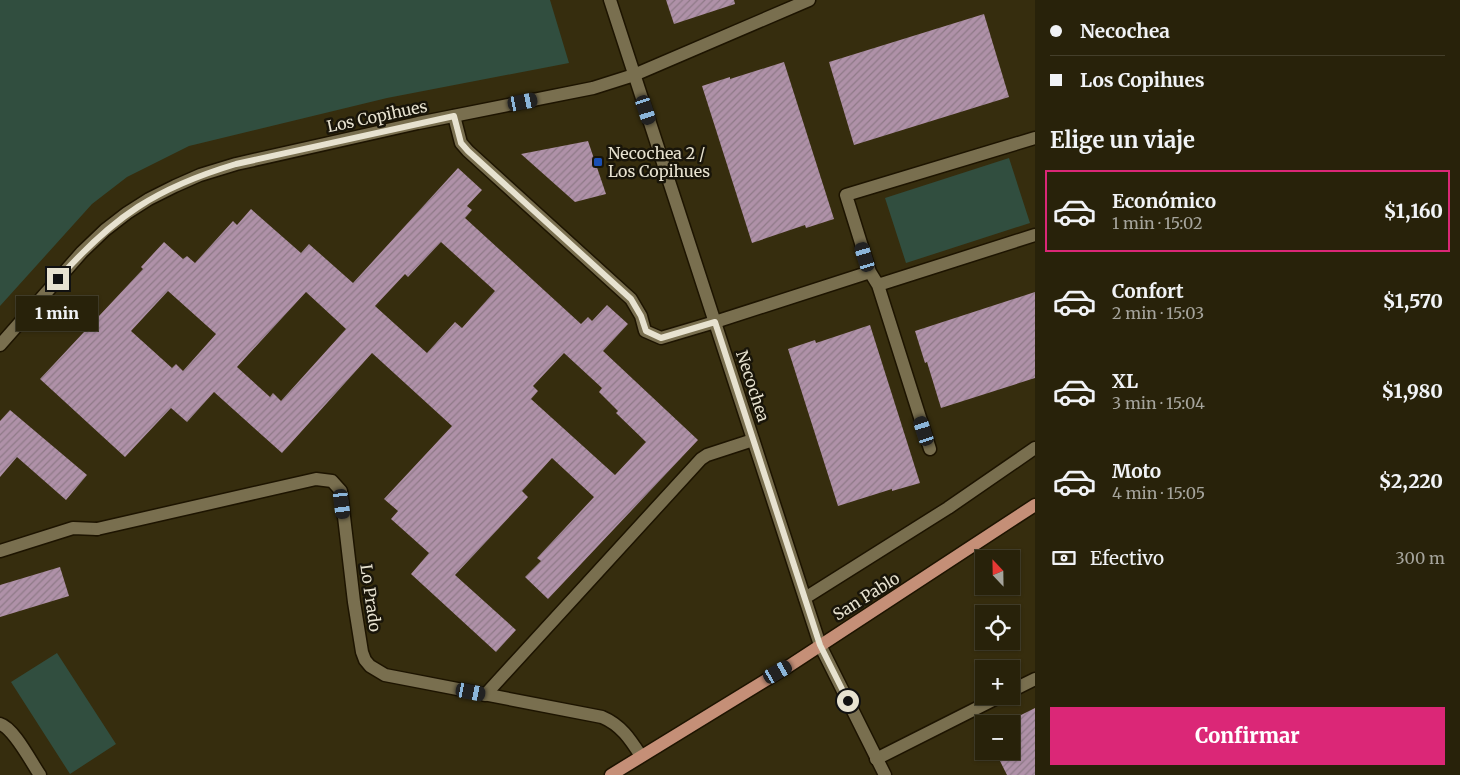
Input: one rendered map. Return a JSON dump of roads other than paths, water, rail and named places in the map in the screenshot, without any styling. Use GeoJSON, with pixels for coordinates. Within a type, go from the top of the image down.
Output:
{"type":"FeatureCollection","features":[{"type":"Feature","properties":{"kind":"main road","name":"San Pablo"},"geometry":{"type":"LineString","coordinates":[[610,775],[820,645],[1035,506]]}},
{"type":"Feature","properties":{"kind":"street","name":"Necochea"},"geometry":{"type":"LineString","coordinates":[[610,0],[820,645],[885,775]]}},
{"type":"Feature","properties":{"kind":"street","name":"Los Copihues"},"geometry":{"type":"LineString","coordinates":[[0,345],[82,252],[105,230],[142,204],[200,175],[236,164],[454,116],[593,88],[634,75],[809,0]]}},
{"type":"Feature","properties":{"kind":"street"},"geometry":{"type":"LineString","coordinates":[[454,116],[461,143],[468,151],[631,299],[641,316],[646,331],[661,338],[870,272]]}},
{"type":"Feature","properties":{"kind":"street"},"geometry":{"type":"LineString","coordinates":[[930,449],[878,285],[870,272],[846,196],[1035,138]]}},
{"type":"Feature","properties":{"kind":"street"},"geometry":{"type":"LineString","coordinates":[[878,285],[1035,235]]}},
{"type":"Feature","properties":{"kind":"street"},"geometry":{"type":"LineString","coordinates":[[485,695],[701,459],[707,454],[753,440]]}},
{"type":"Feature","properties":{"kind":"street","name":"San Pablo"},"geometry":{"type":"LineString","coordinates":[[805,598],[948,508],[1035,448]]}},
{"type":"Feature","properties":{"kind":"street","name":"Lo Prado"},"geometry":{"type":"LineString","coordinates":[[0,551],[66,529],[97,529],[316,479],[332,481],[341,491],[354,602],[365,660],[377,672],[591,715],[611,721],[629,738],[641,756]]}},
{"type":"Feature","properties":{"kind":"street"},"geometry":{"type":"LineString","coordinates":[[1020,686],[1035,679]]}},
{"type":"Feature","properties":{"kind":"street"},"geometry":{"type":"LineString","coordinates":[[876,758],[983,705]]}},
{"type":"Feature","properties":{"kind":"street"},"geometry":{"type":"LineString","coordinates":[[0,724],[6,726],[40,775]]}},
{"type":"Feature","properties":{"kind":"place","name":"Necochea 2 / Los Copihues"},"geometry":{"type":"Point","coordinates":[598,162]}}]}
